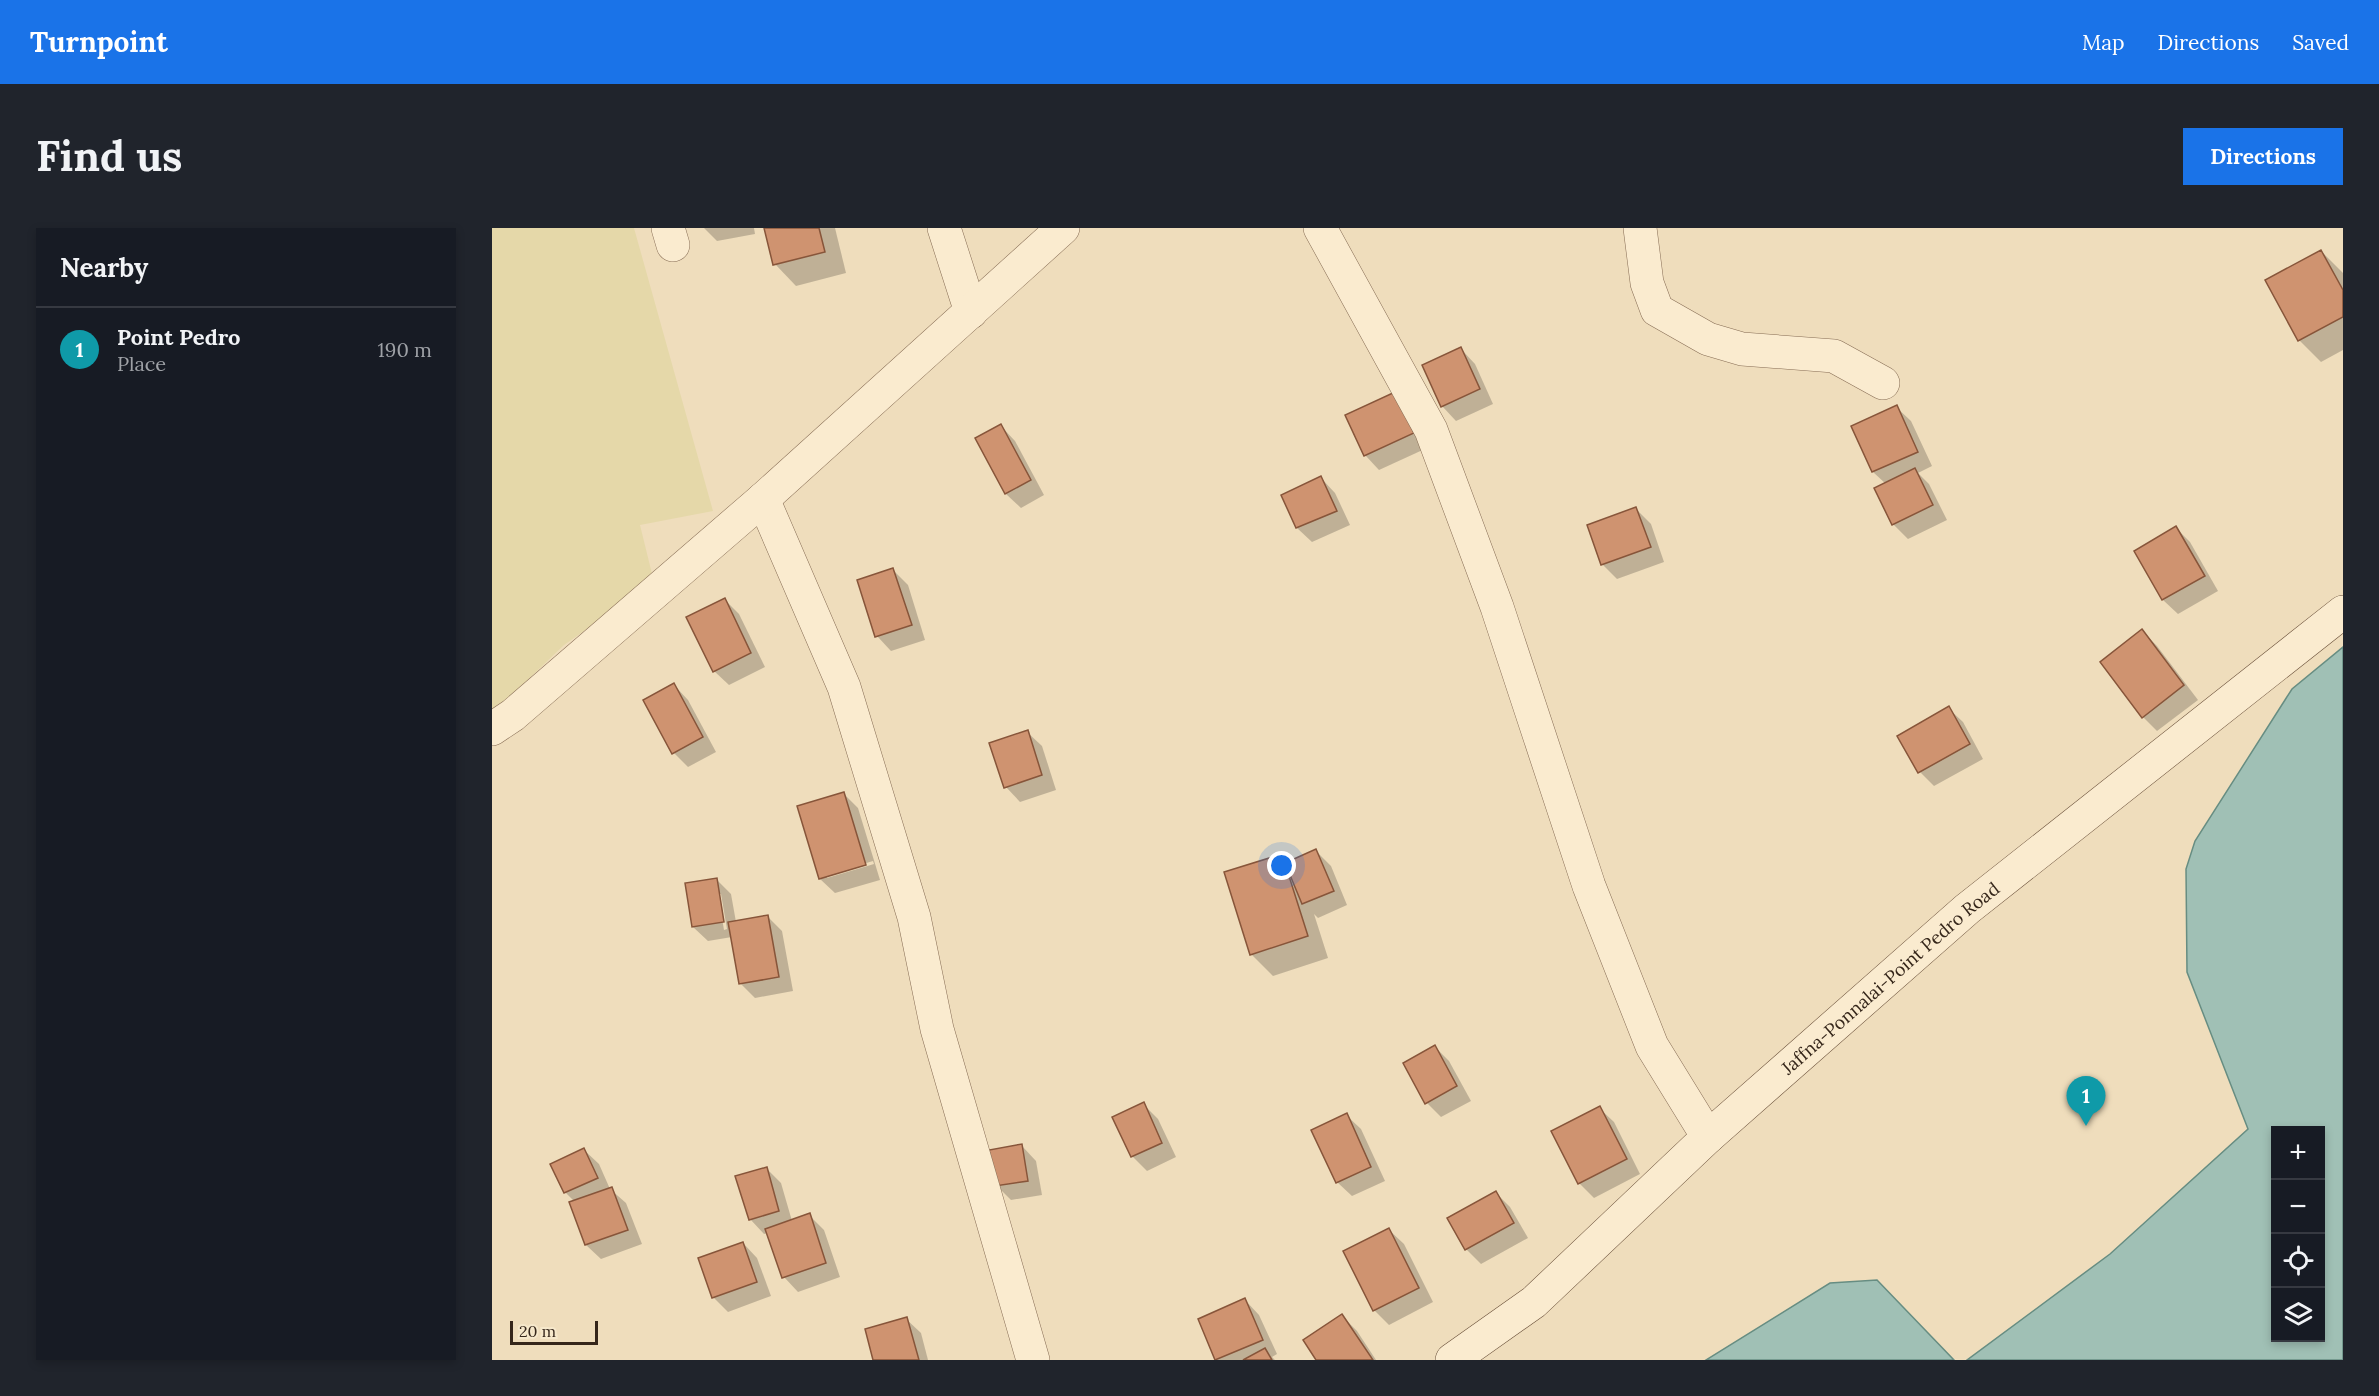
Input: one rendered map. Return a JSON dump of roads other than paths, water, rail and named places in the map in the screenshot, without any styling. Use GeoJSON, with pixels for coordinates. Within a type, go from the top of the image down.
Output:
{"type":"FeatureCollection","features":[{"type":"Feature","properties":{"kind":"street"},"geometry":{"type":"LineString","coordinates":[[944,228],[971,312]]}},
{"type":"Feature","properties":{"kind":"street"},"geometry":{"type":"LineString","coordinates":[[492,729],[513,715],[763,499],[1063,228]]}},
{"type":"Feature","properties":{"kind":"street"},"geometry":{"type":"LineString","coordinates":[[1320,228],[1431,430],[1497,607],[1589,886],[1652,1046],[1708,1137]]}},
{"type":"Feature","properties":{"kind":"street"},"geometry":{"type":"LineString","coordinates":[[1640,228],[1647,283],[1657,310],[1708,339],[1742,350],[1834,356],[1883,383]]}},
{"type":"Feature","properties":{"kind":"street"},"geometry":{"type":"LineString","coordinates":[[763,499],[844,687],[914,917],[937,1029],[1034,1360]]}},
{"type":"Feature","properties":{"kind":"street","name":"Jaffna-Ponnalai-Point Pedro Road"},"geometry":{"type":"LineString","coordinates":[[1452,1360],[1534,1302],[1708,1137],[1967,909],[2343,612]]}},
{"type":"Feature","properties":{"kind":"water"},"geometry":{"type":"Polygon","coordinates":[[[2343,647],[2343,1360],[1967,1360],[2110,1254],[2248,1129],[2187,972],[2186,869],[2195,841],[2292,689],[2343,647]]]}},
{"type":"Feature","properties":{"kind":"water"},"geometry":{"type":"Polygon","coordinates":[[[1877,1280],[1954,1360],[1706,1360],[1830,1283],[1877,1280]]]}},
{"type":"Feature","properties":{"kind":"place","name":"Point Pedro"},"geometry":{"type":"Point","coordinates":[2086,1126]}}]}
